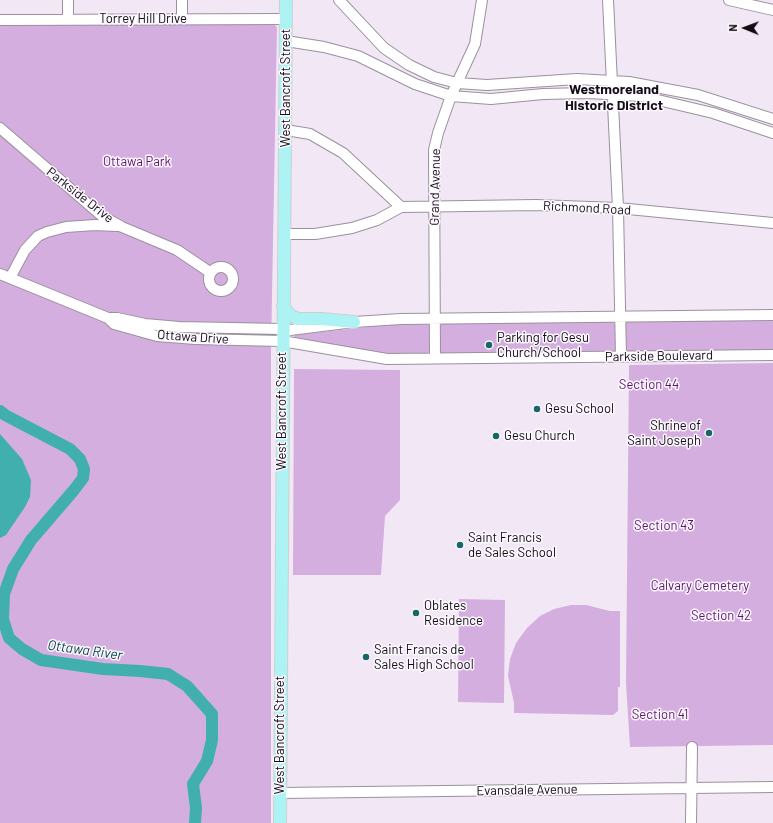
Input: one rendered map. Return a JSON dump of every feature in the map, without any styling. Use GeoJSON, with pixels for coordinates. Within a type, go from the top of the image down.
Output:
{"type":"FeatureCollection","features":[{"type":"Feature","properties":{"kind":"main road","name":"West Bancroft Street"},"geometry":{"type":"LineString","coordinates":[[280,823],[282,333],[286,130],[286,0]]}},
{"type":"Feature","properties":{"kind":"main road"},"geometry":{"type":"LineString","coordinates":[[283,306],[290,315],[298,319],[322,319],[354,322]]}},
{"type":"Feature","properties":{"kind":"street"},"geometry":{"type":"LineString","coordinates":[[68,0],[68,19]]}},
{"type":"Feature","properties":{"kind":"street"},"geometry":{"type":"LineString","coordinates":[[182,0],[182,19]]}},
{"type":"Feature","properties":{"kind":"street"},"geometry":{"type":"LineString","coordinates":[[339,0],[373,37],[394,56],[420,71],[457,83],[487,85],[565,79],[611,80],[648,85],[698,95],[773,119]]}},
{"type":"Feature","properties":{"kind":"street","name":"Grand Avenue"},"geometry":{"type":"LineString","coordinates":[[435,358],[434,150],[450,96],[474,44],[482,0]]}},
{"type":"Feature","properties":{"kind":"street"},"geometry":{"type":"LineString","coordinates":[[608,0],[618,208],[621,356]]}},
{"type":"Feature","properties":{"kind":"street"},"geometry":{"type":"LineString","coordinates":[[729,0],[773,10]]}},
{"type":"Feature","properties":{"kind":"street","name":"Torrey Hill Drive"},"geometry":{"type":"LineString","coordinates":[[0,20],[286,19]]}},
{"type":"Feature","properties":{"kind":"street"},"geometry":{"type":"LineString","coordinates":[[286,41],[324,47],[358,56],[415,84],[450,96],[491,99],[543,94],[612,93],[641,96],[685,105],[773,133]]}},
{"type":"Feature","properties":{"kind":"street","name":"Parkside Drive"},"geometry":{"type":"LineString","coordinates":[[0,128],[102,216],[122,227],[177,250],[211,273]]}},
{"type":"Feature","properties":{"kind":"street"},"geometry":{"type":"LineString","coordinates":[[286,130],[310,134],[343,153],[401,207]]}},
{"type":"Feature","properties":{"kind":"street","name":"Richmond Road"},"geometry":{"type":"LineString","coordinates":[[284,234],[315,234],[352,228],[377,220],[401,207],[434,206],[536,205],[618,208],[770,220]]}},
{"type":"Feature","properties":{"kind":"street"},"geometry":{"type":"LineString","coordinates":[[10,278],[25,250],[38,236],[66,227],[84,225],[122,227]]}},
{"type":"Feature","properties":{"kind":"street","name":"Ottawa Drive"},"geometry":{"type":"LineString","coordinates":[[0,274],[108,318],[118,318],[145,324],[179,328],[282,333]]}},
{"type":"Feature","properties":{"kind":"street"},"geometry":{"type":"LineString","coordinates":[[282,333],[354,322],[435,319],[773,315]]}},
{"type":"Feature","properties":{"kind":"street","name":"Parkside Boulevard"},"geometry":{"type":"LineString","coordinates":[[282,333],[387,359],[773,355]]}},
{"type":"Feature","properties":{"kind":"street"},"geometry":{"type":"LineString","coordinates":[[691,823],[692,747]]}},
{"type":"Feature","properties":{"kind":"street","name":"Evansdale Avenue"},"geometry":{"type":"LineString","coordinates":[[280,793],[773,787]]}},
{"type":"Feature","properties":{"kind":"green space","name":"Ottawa Park"},"geometry":{"type":"Polygon","coordinates":[[[272,23],[277,27],[271,350],[271,823],[0,823],[0,25],[272,23]]]}},
{"type":"Feature","properties":{"kind":"green space"},"geometry":{"type":"Polygon","coordinates":[[[773,319],[773,351],[627,352],[625,349],[624,325],[627,321],[773,319]]]}},
{"type":"Feature","properties":{"kind":"green space"},"geometry":{"type":"Polygon","coordinates":[[[611,321],[616,325],[616,349],[614,352],[442,353],[439,351],[439,327],[442,323],[611,321]]]}},
{"type":"Feature","properties":{"kind":"green space"},"geometry":{"type":"Polygon","coordinates":[[[402,323],[429,325],[431,349],[428,353],[390,355],[294,337],[295,335],[402,323]]]}},
{"type":"Feature","properties":{"kind":"green space","name":"Calvary Cemetery"},"geometry":{"type":"Polygon","coordinates":[[[773,363],[773,745],[630,747],[626,683],[629,365],[773,363]]]}},
{"type":"Feature","properties":{"kind":"green space"},"geometry":{"type":"Polygon","coordinates":[[[294,369],[400,370],[400,500],[385,516],[381,575],[293,575],[294,369]]]}},
{"type":"Feature","properties":{"kind":"green space"},"geometry":{"type":"Polygon","coordinates":[[[459,599],[505,600],[504,703],[458,702],[459,599]]]}},
{"type":"Feature","properties":{"kind":"green space"},"geometry":{"type":"Polygon","coordinates":[[[571,605],[586,605],[610,611],[620,611],[620,687],[618,687],[618,711],[613,715],[514,713],[514,703],[508,676],[510,659],[516,643],[527,628],[540,616],[554,609],[571,605]]]}},
{"type":"Feature","properties":{"kind":"water"},"geometry":{"type":"Polygon","coordinates":[[[0,434],[22,459],[31,480],[30,497],[25,507],[6,535],[0,538],[0,434]]]}},
{"type":"Feature","properties":{"kind":"waterway","name":"Ottawa River"},"geometry":{"type":"LineString","coordinates":[[0,411],[70,449],[80,459],[84,469],[83,478],[31,540],[13,569],[4,594],[3,619],[9,638],[22,649],[41,660],[103,669],[168,674],[187,686],[212,714],[212,740],[207,761],[193,784],[196,808],[195,823]]}},
{"type":"Feature","properties":{"kind":"place","name":"Parking for Gesu Church/School"},"geometry":{"type":"Point","coordinates":[489,345]}},
{"type":"Feature","properties":{"kind":"place","name":"Gesu School"},"geometry":{"type":"Point","coordinates":[537,409]}},
{"type":"Feature","properties":{"kind":"place","name":"Shrine of Saint Joseph"},"geometry":{"type":"Point","coordinates":[709,433]}},
{"type":"Feature","properties":{"kind":"place","name":"Gesu Church"},"geometry":{"type":"Point","coordinates":[496,436]}},
{"type":"Feature","properties":{"kind":"place","name":"Saint Francis de Sales School"},"geometry":{"type":"Point","coordinates":[460,545]}},
{"type":"Feature","properties":{"kind":"place","name":"Oblates Residence"},"geometry":{"type":"Point","coordinates":[416,613]}},
{"type":"Feature","properties":{"kind":"place","name":"Saint Francis de Sales High School"},"geometry":{"type":"Point","coordinates":[366,657]}},
{"type":"Feature","properties":{"kind":"district","name":"Westmoreland Historic District"},"geometry":{"type":"Point","coordinates":[614,98]}},
{"type":"Feature","properties":{"kind":"park label","name":"Section 44"},"geometry":{"type":"Point","coordinates":[649,385]}},
{"type":"Feature","properties":{"kind":"park label","name":"Section 43"},"geometry":{"type":"Point","coordinates":[664,526]}},
{"type":"Feature","properties":{"kind":"park label","name":"Section 42"},"geometry":{"type":"Point","coordinates":[721,616]}},
{"type":"Feature","properties":{"kind":"park label","name":"Section 41"},"geometry":{"type":"Point","coordinates":[660,715]}}]}
